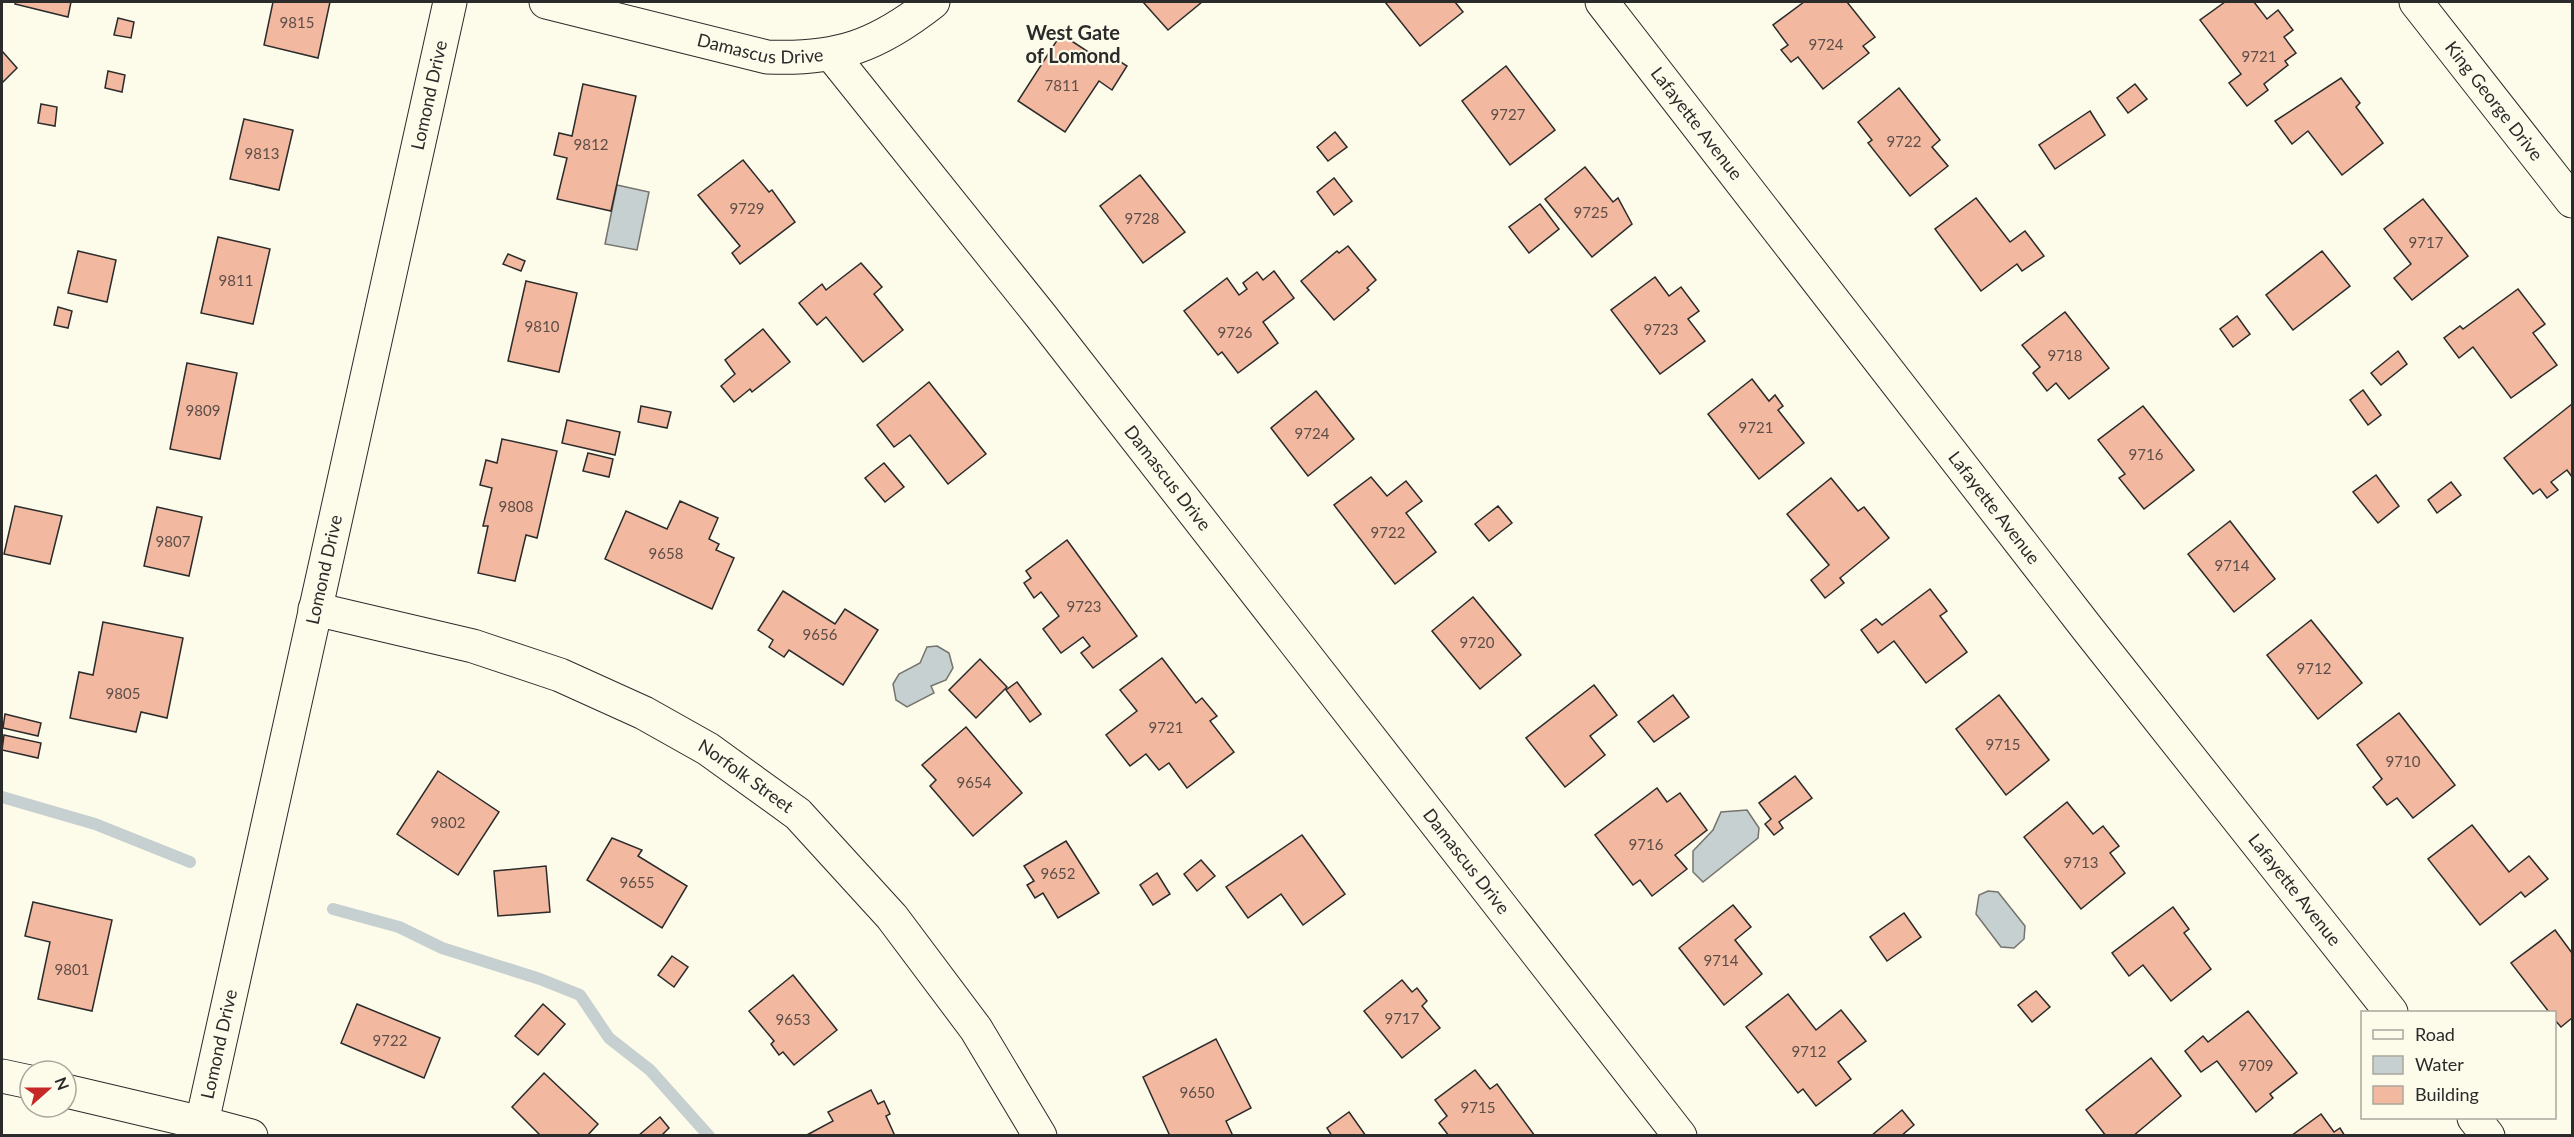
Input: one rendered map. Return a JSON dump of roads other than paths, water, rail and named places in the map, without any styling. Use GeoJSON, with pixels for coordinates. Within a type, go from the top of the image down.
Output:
{"type":"FeatureCollection","features":[{"type":"Feature","properties":{"kind":"street","name":"Lomond Drive"},"geometry":{"type":"LineString","coordinates":[[200,1129],[450,2]]}},
{"type":"Feature","properties":{"kind":"street","name":"Damascus Drive"},"geometry":{"type":"LineString","coordinates":[[546,2],[766,57],[802,58],[832,55],[1041,316],[1680,1136]]}},
{"type":"Feature","properties":{"kind":"street"},"geometry":{"type":"LineString","coordinates":[[832,55],[870,43],[908,21],[933,2]]}},
{"type":"Feature","properties":{"kind":"street","name":"Lafayette Avenue"},"geometry":{"type":"LineString","coordinates":[[1602,2],[2087,628],[2390,1011]]}},
{"type":"Feature","properties":{"kind":"street","name":"King George Drive"},"geometry":{"type":"LineString","coordinates":[[2416,2],[2572,201]]}},
{"type":"Feature","properties":{"kind":"street","name":"Norfolk Street"},"geometry":{"type":"LineString","coordinates":[[315,609],[473,646],[560,675],[644,712],[708,749],[789,807],[892,917],[976,1029],[1040,1136]]}},
{"type":"Feature","properties":{"kind":"street"},"geometry":{"type":"LineString","coordinates":[[2,1076],[18,1079]]}},
{"type":"Feature","properties":{"kind":"street"},"geometry":{"type":"LineString","coordinates":[[78,1094],[200,1129],[251,1136]]}},
{"type":"Feature","properties":{"kind":"street"},"geometry":{"type":"LineString","coordinates":[[2475,1119],[2488,1136]]}},
{"type":"Feature","properties":{"kind":"water"},"geometry":{"type":"Polygon","coordinates":[[[617,185],[649,192],[637,250],[605,244],[617,185]]]}},
{"type":"Feature","properties":{"kind":"water"},"geometry":{"type":"Polygon","coordinates":[[[937,646],[949,653],[953,668],[946,680],[931,686],[934,693],[907,707],[896,700],[893,684],[899,674],[920,663],[927,647],[937,646]]]}},
{"type":"Feature","properties":{"kind":"water"},"geometry":{"type":"Polygon","coordinates":[[[1747,810],[1759,828],[1758,838],[1703,882],[1693,872],[1693,851],[1713,830],[1721,812],[1747,810]]]}},
{"type":"Feature","properties":{"kind":"water"},"geometry":{"type":"Polygon","coordinates":[[[1988,891],[1998,892],[2025,926],[2024,939],[2014,948],[2001,947],[1976,914],[1979,895],[1988,891]]]}},
{"type":"Feature","properties":{"kind":"waterway"},"geometry":{"type":"LineString","coordinates":[[2,797],[95,824],[190,862]]}},
{"type":"Feature","properties":{"kind":"waterway"},"geometry":{"type":"LineString","coordinates":[[333,909],[399,927],[442,948],[540,979],[580,995],[609,1038],[650,1070],[709,1136]]}},
{"type":"Feature","properties":{"kind":"district","name":"West Gate of Lomond"},"geometry":{"type":"Point","coordinates":[1073,44]}}]}
